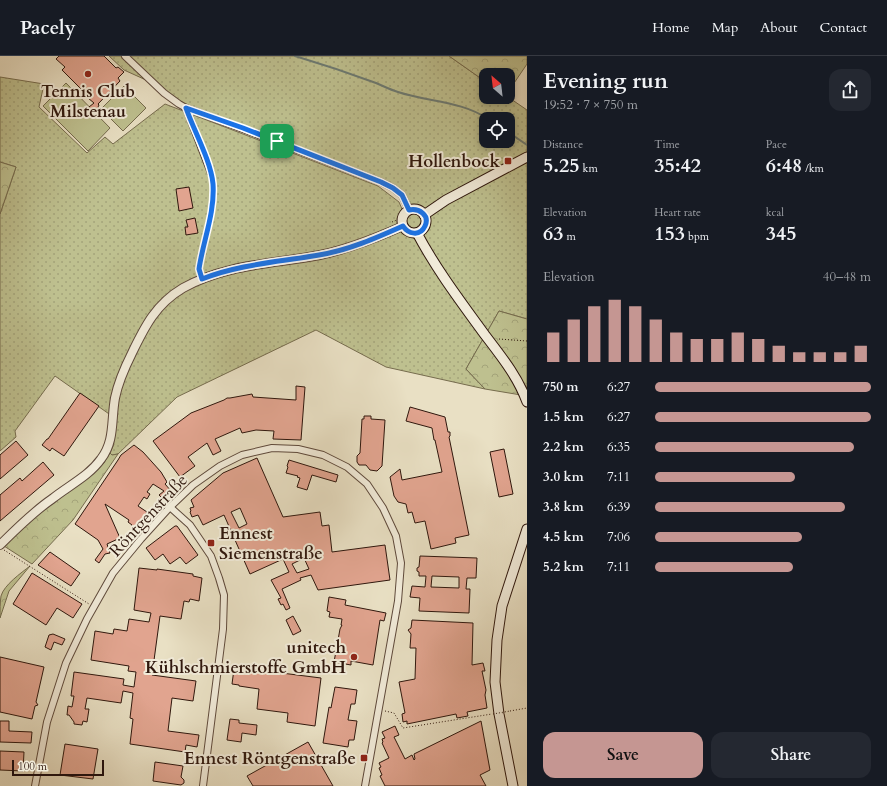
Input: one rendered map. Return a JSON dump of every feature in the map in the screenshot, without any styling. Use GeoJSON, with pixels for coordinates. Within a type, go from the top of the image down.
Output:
{"type":"FeatureCollection","features":[{"type":"Feature","properties":{"kind":"main road"},"geometry":{"type":"LineString","coordinates":[[424,215],[446,200],[527,157]]}},
{"type":"Feature","properties":{"kind":"main road"},"geometry":{"type":"LineString","coordinates":[[418,209],[424,215],[426,222],[422,230],[412,233],[405,229],[402,222],[404,214],[409,210],[418,209]]}},
{"type":"Feature","properties":{"kind":"main road"},"geometry":{"type":"LineString","coordinates":[[416,233],[438,271],[514,374],[527,402]]}},
{"type":"Feature","properties":{"kind":"main road"},"geometry":{"type":"LineString","coordinates":[[513,786],[499,714],[495,682],[496,640],[502,606],[527,529]]}},
{"type":"Feature","properties":{"kind":"street"},"geometry":{"type":"LineString","coordinates":[[125,56],[164,93],[178,104],[381,182],[393,188],[402,195],[409,210]]}},
{"type":"Feature","properties":{"kind":"street"},"geometry":{"type":"LineString","coordinates":[[186,108],[211,173]]}},
{"type":"Feature","properties":{"kind":"street"},"geometry":{"type":"LineString","coordinates":[[0,546],[42,507],[94,468],[101,460],[107,451],[111,438],[114,399],[128,361],[150,318],[165,301],[182,288],[221,272],[268,262],[320,255],[341,250],[368,241],[402,222]]}},
{"type":"Feature","properties":{"kind":"street","name":"Röntgenstraße"},"geometry":{"type":"LineString","coordinates":[[36,786],[47,722],[66,663],[86,619],[113,573],[141,539],[193,484],[220,466],[242,455],[272,448],[298,449],[323,455],[347,467],[367,484],[383,508],[396,536],[401,563],[398,601],[365,786]]}},
{"type":"Feature","properties":{"kind":"street"},"geometry":{"type":"LineString","coordinates":[[170,507],[190,525],[202,541],[211,556],[220,578],[224,595],[223,629],[203,786]]}},
{"type":"Feature","properties":{"kind":"path"},"geometry":{"type":"LineString","coordinates":[[202,279],[199,269],[213,206],[213,183],[211,173]]}},
{"type":"Feature","properties":{"kind":"path"},"geometry":{"type":"LineString","coordinates":[[390,224],[402,222]]}},
{"type":"Feature","properties":{"kind":"path"},"geometry":{"type":"LineString","coordinates":[[488,339],[527,341]]}},
{"type":"Feature","properties":{"kind":"path"},"geometry":{"type":"LineString","coordinates":[[0,546],[94,607]]}},
{"type":"Feature","properties":{"kind":"path"},"geometry":{"type":"LineString","coordinates":[[379,710],[394,713],[403,728],[527,708]]}},
{"type":"Feature","properties":{"kind":"green space"},"geometry":{"type":"Polygon","coordinates":[[[109,56],[121,56],[146,80],[124,70],[109,56]]]}},
{"type":"Feature","properties":{"kind":"green space"},"geometry":{"type":"Polygon","coordinates":[[[125,56],[449,56],[479,77],[479,104],[515,104],[515,102],[527,110],[527,319],[499,311],[466,369],[485,389],[386,367],[316,330],[177,397],[118,454],[112,455],[110,453],[114,444],[111,438],[112,416],[55,376],[15,431],[16,437],[0,451],[0,214],[16,167],[0,162],[0,77],[44,84],[39,107],[87,153],[105,137],[113,144],[165,104],[378,186],[399,202],[402,209],[398,221],[407,211],[402,195],[393,188],[186,108],[125,56]]]}},
{"type":"Feature","properties":{"kind":"green space"},"geometry":{"type":"Polygon","coordinates":[[[449,56],[527,56],[527,64],[515,82],[515,68],[479,68],[479,77],[449,56]]]}},
{"type":"Feature","properties":{"kind":"green space"},"geometry":{"type":"Polygon","coordinates":[[[66,83],[110,128],[88,151],[43,106],[66,83]]]}},
{"type":"Feature","properties":{"kind":"green space"},"geometry":{"type":"Polygon","coordinates":[[[124,86],[146,108],[123,131],[101,109],[124,86]]]}},
{"type":"Feature","properties":{"kind":"green space"},"geometry":{"type":"Polygon","coordinates":[[[0,162],[16,167],[0,214],[0,162]]]}},
{"type":"Feature","properties":{"kind":"green space"},"geometry":{"type":"Polygon","coordinates":[[[499,311],[527,319],[527,396],[485,389],[466,369],[499,311]]]}},
{"type":"Feature","properties":{"kind":"green space"},"geometry":{"type":"Polygon","coordinates":[[[110,453],[112,455],[118,454],[73,520],[32,564],[4,546],[30,521],[94,472],[104,463],[110,453]]]}},
{"type":"Feature","properties":{"kind":"green space"},"geometry":{"type":"Polygon","coordinates":[[[30,566],[9,591],[0,618],[1,596],[3,592],[13,580],[30,566]]]}},
{"type":"Feature","properties":{"kind":"building","name":"Tennis Club Milstenau"},"geometry":{"type":"Polygon","coordinates":[[[59,56],[104,56],[116,68],[118,67],[124,72],[118,78],[120,81],[98,104],[100,109],[95,113],[89,107],[94,103],[62,70],[65,67],[56,59],[59,56]]]}},
{"type":"Feature","properties":{"kind":"building"},"geometry":{"type":"Polygon","coordinates":[[[189,187],[193,208],[179,211],[176,189],[189,187]]]}},
{"type":"Feature","properties":{"kind":"building"},"geometry":{"type":"Polygon","coordinates":[[[195,218],[198,233],[186,235],[185,227],[188,227],[186,220],[195,218]]]}},
{"type":"Feature","properties":{"kind":"building"},"geometry":{"type":"Polygon","coordinates":[[[296,386],[305,387],[301,440],[273,439],[274,431],[256,430],[242,433],[240,428],[215,439],[221,451],[213,455],[207,443],[188,457],[195,466],[180,477],[153,441],[191,413],[227,398],[252,394],[253,397],[296,400],[296,386]]]}},
{"type":"Feature","properties":{"kind":"building"},"geometry":{"type":"Polygon","coordinates":[[[80,393],[99,406],[64,456],[52,448],[50,451],[42,445],[48,439],[80,393]]]}},
{"type":"Feature","properties":{"kind":"building"},"geometry":{"type":"Polygon","coordinates":[[[410,407],[445,417],[448,432],[450,432],[449,437],[469,535],[455,538],[456,543],[431,549],[425,521],[415,523],[412,512],[408,513],[406,504],[398,502],[394,496],[390,477],[400,469],[402,480],[442,472],[432,428],[406,421],[410,407]]]}},
{"type":"Feature","properties":{"kind":"building"},"geometry":{"type":"Polygon","coordinates":[[[364,416],[371,416],[371,419],[385,420],[382,466],[377,471],[370,470],[366,465],[359,465],[357,462],[357,456],[360,453],[362,419],[364,419],[364,416]]]}},
{"type":"Feature","properties":{"kind":"building"},"geometry":{"type":"Polygon","coordinates":[[[16,441],[28,455],[0,479],[0,455],[16,441]]]}},
{"type":"Feature","properties":{"kind":"building"},"geometry":{"type":"Polygon","coordinates":[[[134,445],[143,452],[161,472],[167,482],[165,484],[172,492],[164,500],[159,495],[164,491],[153,484],[147,492],[150,494],[147,499],[144,497],[138,506],[147,512],[137,528],[128,522],[129,520],[105,504],[120,538],[107,544],[110,553],[105,554],[99,563],[95,560],[103,549],[98,540],[75,524],[121,455],[134,445]]]}},
{"type":"Feature","properties":{"kind":"building"},"geometry":{"type":"Polygon","coordinates":[[[504,449],[513,494],[499,497],[490,452],[504,449]]]}},
{"type":"Feature","properties":{"kind":"building"},"geometry":{"type":"Polygon","coordinates":[[[257,458],[283,517],[320,512],[322,526],[329,525],[332,552],[385,545],[390,580],[318,590],[311,575],[300,578],[301,580],[282,589],[290,608],[286,610],[278,599],[281,598],[271,580],[289,572],[283,559],[250,574],[224,515],[203,525],[198,515],[192,517],[190,508],[194,507],[191,500],[223,473],[257,458]],[[240,508],[231,512],[239,528],[247,524],[240,508]],[[304,558],[292,564],[297,573],[309,569],[304,558]]]}},
{"type":"Feature","properties":{"kind":"building"},"geometry":{"type":"Polygon","coordinates":[[[289,460],[338,475],[336,482],[312,475],[307,490],[297,487],[300,478],[297,477],[298,476],[286,473],[289,460]]]}},
{"type":"Feature","properties":{"kind":"building"},"geometry":{"type":"Polygon","coordinates":[[[43,462],[54,475],[0,521],[0,495],[20,478],[22,481],[43,462]]]}},
{"type":"Feature","properties":{"kind":"building"},"geometry":{"type":"Polygon","coordinates":[[[177,526],[198,555],[186,564],[180,557],[170,564],[163,554],[155,560],[146,548],[177,526]]]}},
{"type":"Feature","properties":{"kind":"building"},"geometry":{"type":"Polygon","coordinates":[[[50,552],[80,573],[71,586],[38,565],[50,552]]]}},
{"type":"Feature","properties":{"kind":"building"},"geometry":{"type":"Polygon","coordinates":[[[420,556],[477,558],[476,578],[467,578],[466,589],[470,589],[469,613],[419,611],[420,598],[410,597],[412,586],[425,587],[426,576],[419,576],[417,568],[419,567],[420,556]],[[432,576],[431,587],[459,588],[459,577],[432,576]]]}},
{"type":"Feature","properties":{"kind":"building"},"geometry":{"type":"Polygon","coordinates":[[[139,568],[193,574],[193,576],[202,578],[199,601],[190,599],[189,602],[184,601],[181,619],[160,616],[152,675],[196,681],[193,701],[172,698],[168,731],[199,735],[197,747],[186,745],[185,752],[130,744],[133,719],[130,718],[133,693],[123,691],[121,703],[87,698],[85,709],[89,709],[87,722],[83,721],[82,725],[74,724],[69,715],[67,715],[68,706],[72,707],[74,696],[71,696],[74,672],[124,679],[123,685],[134,687],[136,672],[128,671],[129,666],[91,660],[95,631],[113,634],[114,629],[127,631],[129,619],[149,622],[151,613],[134,610],[139,568]]]}},
{"type":"Feature","properties":{"kind":"building"},"geometry":{"type":"Polygon","coordinates":[[[32,573],[82,604],[73,618],[57,608],[46,625],[13,604],[32,573]]]}},
{"type":"Feature","properties":{"kind":"building"},"geometry":{"type":"Polygon","coordinates":[[[329,597],[346,600],[345,605],[386,613],[384,621],[380,620],[373,665],[351,661],[351,665],[334,662],[342,619],[329,617],[330,612],[327,611],[329,597]]]}},
{"type":"Feature","properties":{"kind":"building"},"geometry":{"type":"Polygon","coordinates":[[[293,616],[301,631],[293,635],[286,620],[293,616]]]}},
{"type":"Feature","properties":{"kind":"building"},"geometry":{"type":"Polygon","coordinates":[[[412,620],[473,623],[472,665],[483,663],[485,671],[482,671],[486,690],[485,695],[487,708],[467,712],[468,716],[457,718],[456,714],[407,724],[407,721],[403,722],[402,714],[405,713],[399,682],[415,679],[416,648],[410,648],[411,634],[408,630],[411,628],[412,620]]]}},
{"type":"Feature","properties":{"kind":"building"},"geometry":{"type":"Polygon","coordinates":[[[53,634],[65,639],[62,645],[54,642],[51,650],[45,647],[49,635],[53,634]]]}},
{"type":"Feature","properties":{"kind":"building"},"geometry":{"type":"Polygon","coordinates":[[[0,657],[44,667],[36,702],[38,705],[35,706],[32,719],[0,712],[0,657]]]}},
{"type":"Feature","properties":{"kind":"building"},"geometry":{"type":"Polygon","coordinates":[[[242,668],[321,678],[315,726],[287,722],[288,713],[257,709],[259,689],[232,684],[234,669],[241,670],[242,668]]]}},
{"type":"Feature","properties":{"kind":"building"},"geometry":{"type":"Polygon","coordinates":[[[335,687],[357,690],[355,704],[351,704],[348,720],[357,721],[354,740],[349,740],[348,747],[323,743],[329,707],[331,708],[335,687]]]}},
{"type":"Feature","properties":{"kind":"building"},"geometry":{"type":"Polygon","coordinates":[[[230,719],[239,720],[239,723],[257,725],[256,735],[242,733],[241,742],[227,740],[230,719]]]}},
{"type":"Feature","properties":{"kind":"building"},"geometry":{"type":"Polygon","coordinates":[[[0,721],[9,721],[9,731],[32,732],[31,743],[0,742],[0,721]]]}},
{"type":"Feature","properties":{"kind":"building"},"geometry":{"type":"Polygon","coordinates":[[[481,721],[490,770],[480,775],[486,786],[385,786],[380,776],[382,775],[379,768],[381,767],[379,763],[389,758],[382,743],[382,739],[385,738],[382,732],[395,726],[399,735],[394,737],[405,759],[412,755],[414,760],[414,754],[481,721]]]}},
{"type":"Feature","properties":{"kind":"building"},"geometry":{"type":"Polygon","coordinates":[[[308,742],[333,786],[253,786],[247,776],[308,742]]]}},
{"type":"Feature","properties":{"kind":"building"},"geometry":{"type":"Polygon","coordinates":[[[65,744],[98,749],[93,779],[60,775],[65,744]]]}},
{"type":"Feature","properties":{"kind":"building"},"geometry":{"type":"Polygon","coordinates":[[[0,751],[24,752],[23,771],[0,770],[0,751]]]}},
{"type":"Feature","properties":{"kind":"building"},"geometry":{"type":"Polygon","coordinates":[[[155,762],[183,766],[181,777],[184,780],[184,783],[181,785],[153,781],[155,762]]]}},
{"type":"Feature","properties":{"kind":"waterway"},"geometry":{"type":"LineString","coordinates":[[295,56],[325,65],[398,92],[456,105],[479,114]]}},
{"type":"Feature","properties":{"kind":"waterway"},"geometry":{"type":"LineString","coordinates":[[515,137],[527,145]]}},
{"type":"Feature","properties":{"kind":"place","name":"Tennis Club Milstenau"},"geometry":{"type":"Point","coordinates":[88,74]}},
{"type":"Feature","properties":{"kind":"place","name":"Hollenbock"},"geometry":{"type":"Point","coordinates":[508,161]}},
{"type":"Feature","properties":{"kind":"place","name":"Ennest Siemenstraße"},"geometry":{"type":"Point","coordinates":[211,543]}},
{"type":"Feature","properties":{"kind":"place","name":"unitech Kühlschmierstoffe GmbH"},"geometry":{"type":"Point","coordinates":[354,657]}},
{"type":"Feature","properties":{"kind":"place","name":"Ennest Röntgenstraße"},"geometry":{"type":"Point","coordinates":[364,758]}},
{"type":"Feature","properties":{"kind":"route"},"geometry":{"type":"LineString","coordinates":[[186,108],[277,141],[393,188],[402,195],[409,210],[418,209],[421,211],[426,217],[425,226],[419,232],[412,233],[408,232],[403,226],[368,241],[341,250],[320,255],[268,262],[221,272],[202,279],[199,269],[213,206],[213,183],[207,160],[186,108]]}}]}
